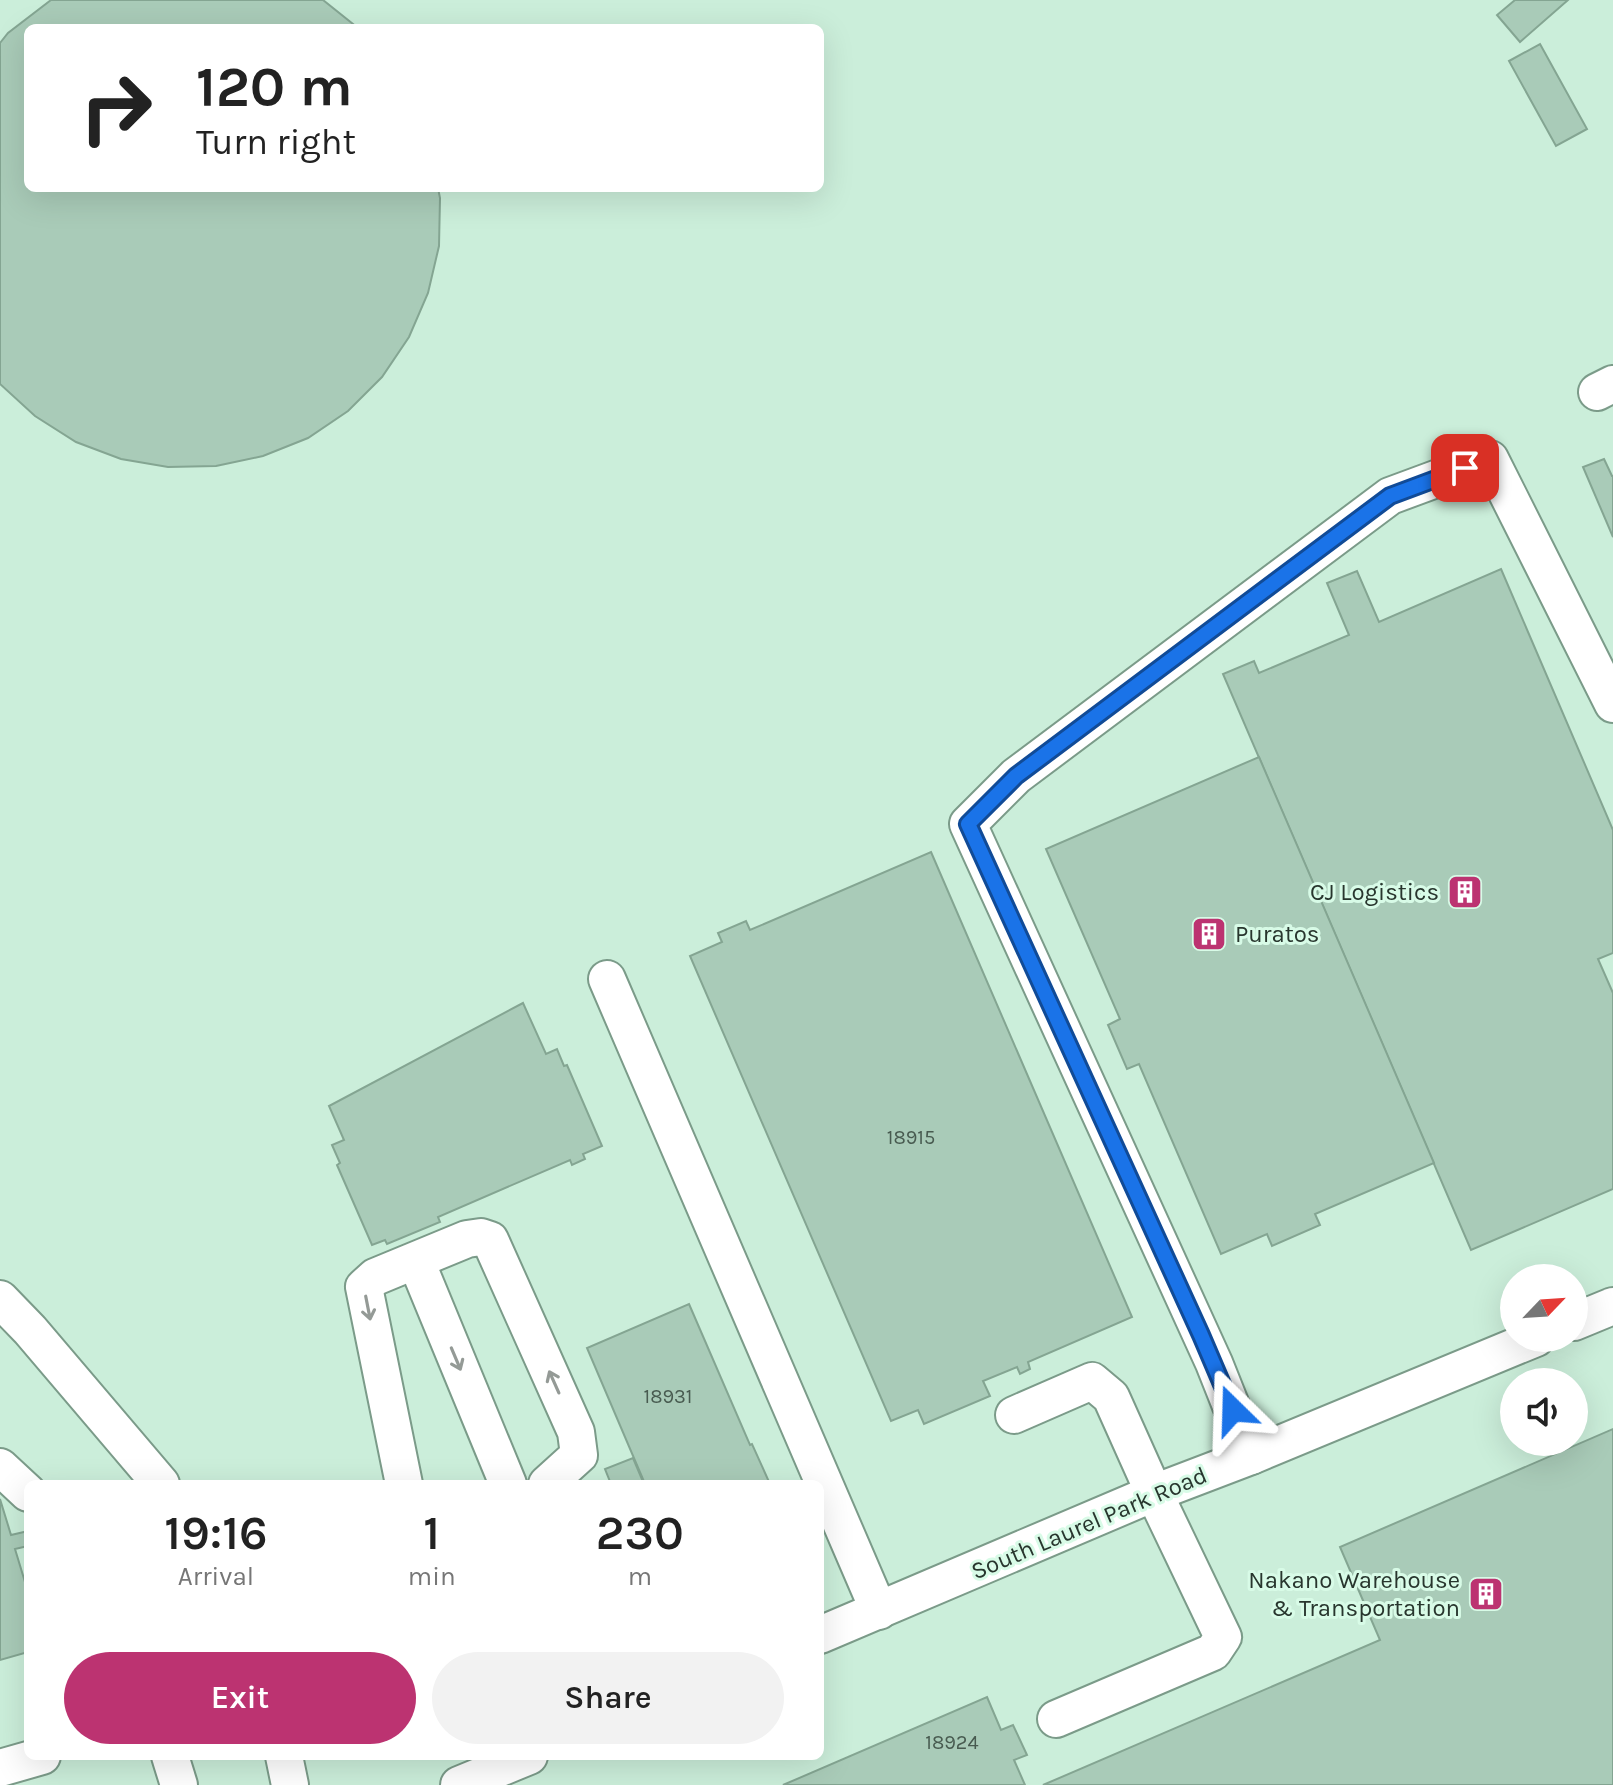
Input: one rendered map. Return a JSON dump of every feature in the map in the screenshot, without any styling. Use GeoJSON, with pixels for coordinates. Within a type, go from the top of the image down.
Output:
{"type":"FeatureCollection","features":[{"type":"Feature","properties":{"kind":"street"},"geometry":{"type":"LineString","coordinates":[[1251,1456],[1214,1363],[968,824],[1016,776],[1390,496],[1490,459],[1613,704]]}},
{"type":"Feature","properties":{"kind":"street"},"geometry":{"type":"LineString","coordinates":[[607,979],[823,1480]]}},
{"type":"Feature","properties":{"kind":"street"},"geometry":{"type":"LineString","coordinates":[[403,1480],[364,1287],[375,1277],[467,1239],[481,1237],[490,1240],[576,1432],[579,1455],[551,1480]]}},
{"type":"Feature","properties":{"kind":"street"},"geometry":{"type":"LineString","coordinates":[[416,1261],[506,1480]]}},
{"type":"Feature","properties":{"kind":"street"},"geometry":{"type":"LineString","coordinates":[[0,1299],[158,1480]]}},
{"type":"Feature","properties":{"kind":"street"},"geometry":{"type":"LineString","coordinates":[[1588,1316],[1613,1306]]}},
{"type":"Feature","properties":{"kind":"street","name":"South Laurel Park Road"},"geometry":{"type":"LineString","coordinates":[[824,1633],[1154,1493],[1502,1352]]}},
{"type":"Feature","properties":{"kind":"street"},"geometry":{"type":"LineString","coordinates":[[1014,1415],[1092,1381],[1111,1397],[1223,1637],[1213,1652],[1056,1719]]}},
{"type":"Feature","properties":{"kind":"street"},"geometry":{"type":"LineString","coordinates":[[0,1467],[24,1489]]}},
{"type":"Feature","properties":{"kind":"street"},"geometry":{"type":"LineString","coordinates":[[824,1483],[879,1611]]}},
{"type":"Feature","properties":{"kind":"street"},"geometry":{"type":"LineString","coordinates":[[0,1768],[28,1760]]}},
{"type":"Feature","properties":{"kind":"street"},"geometry":{"type":"LineString","coordinates":[[171,1760],[179,1785]]}},
{"type":"Feature","properties":{"kind":"street"},"geometry":{"type":"LineString","coordinates":[[285,1760],[290,1785]]}},
{"type":"Feature","properties":{"kind":"street"},"geometry":{"type":"LineString","coordinates":[[477,1771],[530,1766]]}},
{"type":"Feature","properties":{"kind":"building"},"geometry":{"type":"Polygon","coordinates":[[[51,0],[323,0],[353,24],[24,24],[24,192],[439,192],[439,246],[428,293],[409,337],[382,377],[348,411],[308,438],[263,456],[216,466],[168,467],[121,459],[76,442],[35,416],[0,384],[0,43],[8,33],[51,0]]]}},
{"type":"Feature","properties":{"kind":"building"},"geometry":{"type":"Polygon","coordinates":[[[1515,0],[1568,0],[1520,42],[1497,15],[1515,0]]]}},
{"type":"Feature","properties":{"kind":"building"},"geometry":{"type":"Polygon","coordinates":[[[1540,44],[1587,129],[1556,146],[1509,61],[1540,44]]]}},
{"type":"Feature","properties":{"kind":"building"},"geometry":{"type":"Polygon","coordinates":[[[1604,459],[1613,476],[1613,537],[1583,467],[1604,459]]]}},
{"type":"Feature","properties":{"kind":"building","name":"CJ Logistics"},"geometry":{"type":"Polygon","coordinates":[[[1501,569],[1613,830],[1613,953],[1598,959],[1613,993],[1613,1189],[1471,1250],[1223,674],[1254,661],[1259,673],[1349,635],[1327,583],[1357,571],[1379,622],[1501,569]]]}},
{"type":"Feature","properties":{"kind":"building","name":"Puratos"},"geometry":{"type":"Polygon","coordinates":[[[1259,757],[1434,1163],[1315,1214],[1320,1225],[1272,1246],[1267,1234],[1221,1254],[1139,1064],[1127,1069],[1108,1025],[1120,1019],[1046,849],[1259,757]]]}},
{"type":"Feature","properties":{"kind":"building"},"geometry":{"type":"Polygon","coordinates":[[[931,852],[1132,1317],[1028,1362],[1030,1369],[1020,1374],[1017,1367],[983,1381],[990,1396],[924,1424],[918,1410],[891,1421],[690,956],[722,942],[718,933],[746,921],[750,930],[931,852]]]}},
{"type":"Feature","properties":{"kind":"building"},"geometry":{"type":"Polygon","coordinates":[[[523,1003],[546,1054],[557,1049],[564,1066],[567,1065],[602,1146],[583,1154],[585,1159],[572,1165],[570,1160],[438,1217],[440,1222],[387,1244],[385,1240],[372,1245],[337,1165],[340,1163],[332,1145],[344,1140],[329,1106],[523,1003]]]}},
{"type":"Feature","properties":{"kind":"building"},"geometry":{"type":"Polygon","coordinates":[[[689,1304],[768,1480],[643,1480],[587,1348],[689,1304]]]}},
{"type":"Feature","properties":{"kind":"building","name":"Nakano Warehouse & Transportation"},"geometry":{"type":"Polygon","coordinates":[[[1613,1429],[1613,1785],[1043,1785],[1380,1640],[1340,1547],[1551,1456],[1588,1456],[1588,1440],[1613,1429]]]}},
{"type":"Feature","properties":{"kind":"building"},"geometry":{"type":"Polygon","coordinates":[[[633,1458],[642,1480],[609,1480],[605,1469],[633,1458]]]}},
{"type":"Feature","properties":{"kind":"building"},"geometry":{"type":"Polygon","coordinates":[[[0,1499],[11,1535],[24,1532],[24,1547],[15,1549],[24,1579],[24,1653],[0,1660],[0,1499]]]}},
{"type":"Feature","properties":{"kind":"building"},"geometry":{"type":"Polygon","coordinates":[[[987,1697],[1001,1730],[1013,1725],[1027,1755],[1014,1760],[1025,1785],[783,1785],[987,1697]]]}},
{"type":"Feature","properties":{"kind":"place","name":"CJ Logistics"},"geometry":{"type":"Point","coordinates":[1465,892]}},
{"type":"Feature","properties":{"kind":"place","name":"Puratos"},"geometry":{"type":"Point","coordinates":[1209,934]}},
{"type":"Feature","properties":{"kind":"place","name":"Nakano Warehouse & Transportation"},"geometry":{"type":"Point","coordinates":[1486,1594]}},
{"type":"Feature","properties":{"kind":"route"},"geometry":{"type":"LineString","coordinates":[[1233,1410],[968,824],[1016,776],[1390,496],[1465,468]]}}]}
